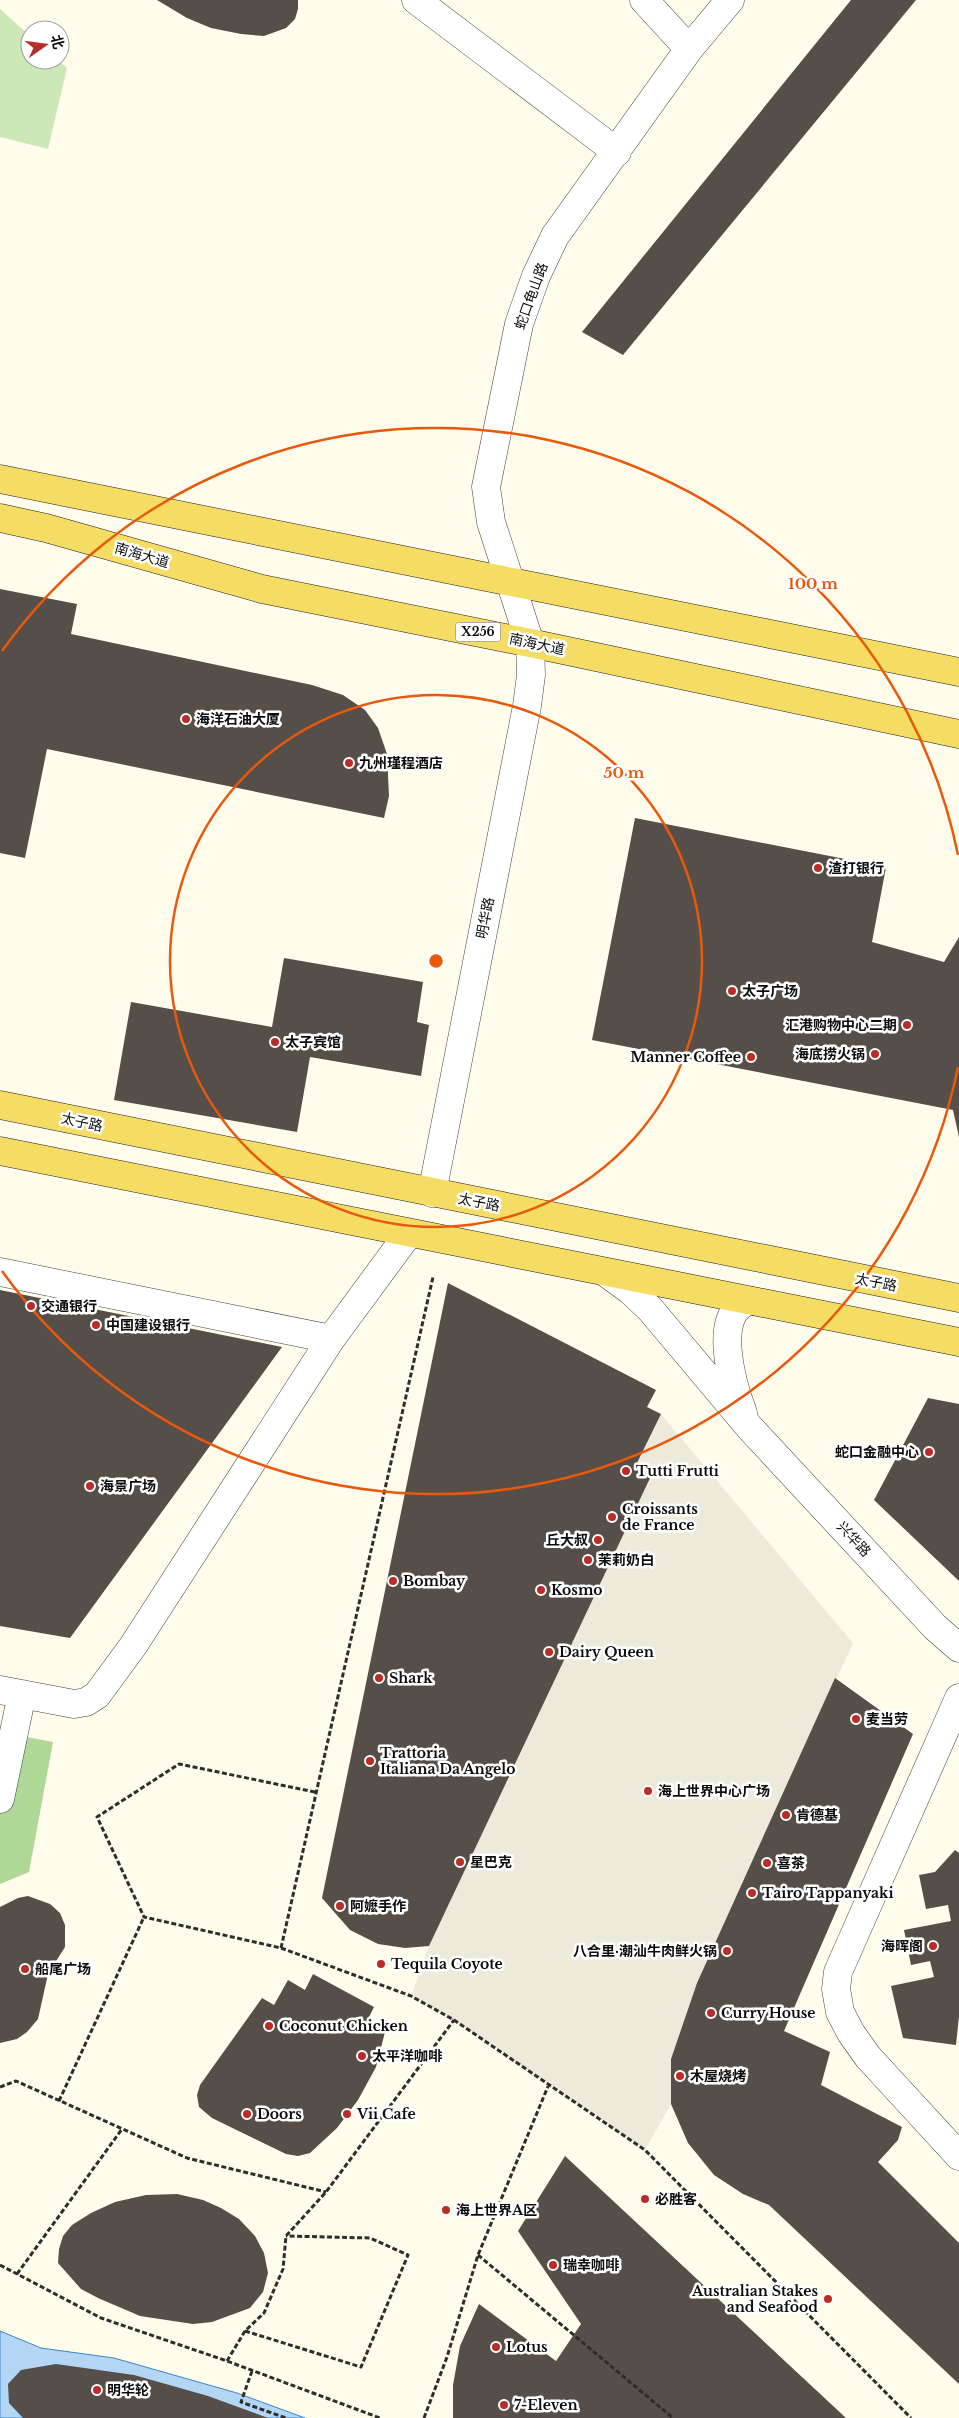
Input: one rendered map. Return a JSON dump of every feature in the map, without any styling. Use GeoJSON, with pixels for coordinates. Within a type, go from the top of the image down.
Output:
{"type":"FeatureCollection","features":[{"type":"Feature","properties":{"kind":"main road"},"geometry":{"type":"LineString","coordinates":[[0,479],[959,672]]}},
{"type":"Feature","properties":{"kind":"main road","name":"南海大道"},"geometry":{"type":"LineString","coordinates":[[0,518],[46,528],[262,589],[530,643],[959,734]]}},
{"type":"Feature","properties":{"kind":"main road","name":"太子路"},"geometry":{"type":"LineString","coordinates":[[0,1105],[959,1298]]}},
{"type":"Feature","properties":{"kind":"main road"},"geometry":{"type":"LineString","coordinates":[[0,1151],[959,1342]]}},
{"type":"Feature","properties":{"kind":"street"},"geometry":{"type":"LineString","coordinates":[[416,0],[616,152]]}},
{"type":"Feature","properties":{"kind":"street"},"geometry":{"type":"LineString","coordinates":[[644,0],[689,49]]}},
{"type":"Feature","properties":{"kind":"street","name":"蛇口龟山路"},"geometry":{"type":"LineString","coordinates":[[530,643],[491,522],[486,487],[519,324],[536,276],[555,236],[689,49],[730,0]]}},
{"type":"Feature","properties":{"kind":"street","name":"明华路"},"geometry":{"type":"LineString","coordinates":[[432,1193],[527,706],[530,675],[530,643]]}},
{"type":"Feature","properties":{"kind":"street"},"geometry":{"type":"LineString","coordinates":[[0,1799],[11,1692],[74,1704],[86,1702],[97,1695],[133,1646],[331,1339],[409,1233]]}},
{"type":"Feature","properties":{"kind":"street"},"geometry":{"type":"LineString","coordinates":[[0,1272],[331,1339]]}},
{"type":"Feature","properties":{"kind":"street","name":"兴华路"},"geometry":{"type":"LineString","coordinates":[[604,1272],[631,1291],[650,1309],[750,1428],[935,1627],[959,1648]]}},
{"type":"Feature","properties":{"kind":"street","name":"兴华路"},"geometry":{"type":"LineString","coordinates":[[750,1301],[734,1311],[729,1321],[727,1337],[737,1395],[750,1428]]}},
{"type":"Feature","properties":{"kind":"street"},"geometry":{"type":"LineString","coordinates":[[959,1698],[838,1972],[836,1990],[840,2012],[864,2051],[959,2156]]}},
{"type":"Feature","properties":{"kind":"path"},"geometry":{"type":"LineString","coordinates":[[281,1948],[433,1277]]}},
{"type":"Feature","properties":{"kind":"path"},"geometry":{"type":"LineString","coordinates":[[59,2101],[144,1918],[97,1817],[179,1764],[315,1792]]}},
{"type":"Feature","properties":{"kind":"path"},"geometry":{"type":"LineString","coordinates":[[144,1918],[281,1948],[411,1996],[454,2020],[645,2150],[911,2418]]}},
{"type":"Feature","properties":{"kind":"path"},"geometry":{"type":"LineString","coordinates":[[227,2361],[245,2331],[264,2314],[283,2269],[286,2236],[326,2192],[454,2020]]}},
{"type":"Feature","properties":{"kind":"path"},"geometry":{"type":"LineString","coordinates":[[0,2087],[16,2081],[187,2158],[326,2192]]}},
{"type":"Feature","properties":{"kind":"path"},"geometry":{"type":"LineString","coordinates":[[424,2418],[446,2357],[478,2255],[549,2084]]}},
{"type":"Feature","properties":{"kind":"path"},"geometry":{"type":"LineString","coordinates":[[18,2274],[122,2129]]}},
{"type":"Feature","properties":{"kind":"path"},"geometry":{"type":"LineString","coordinates":[[245,2331],[361,2367],[408,2255],[370,2238],[286,2236]]}},
{"type":"Feature","properties":{"kind":"path"},"geometry":{"type":"LineString","coordinates":[[478,2255],[673,2418]]}},
{"type":"Feature","properties":{"kind":"path"},"geometry":{"type":"LineString","coordinates":[[0,2265],[101,2318],[227,2361],[380,2418]]}},
{"type":"Feature","properties":{"kind":"path"},"geometry":{"type":"LineString","coordinates":[[252,2370],[241,2402],[286,2418]]}},
{"type":"Feature","properties":{"kind":"green space"},"geometry":{"type":"Polygon","coordinates":[[[0,9],[20,27],[20,70],[67,70],[48,149],[0,137],[0,9]]]}},
{"type":"Feature","properties":{"kind":"green space"},"geometry":{"type":"Polygon","coordinates":[[[0,1732],[53,1742],[29,1872],[0,1884],[0,1732]]]}},
{"type":"Feature","properties":{"kind":"shaded area"},"geometry":{"type":"Polygon","coordinates":[[[661,1414],[853,1643],[697,1983],[671,2059],[671,2104],[645,2150],[454,2020],[411,1996],[429,1946],[651,1476],[635,1467],[661,1414]]]}},
{"type":"Feature","properties":{"kind":"water","name":"明华轮"},"geometry":{"type":"Polygon","coordinates":[[[0,2331],[41,2348],[114,2358],[237,2393],[305,2418],[0,2418],[0,2331]]]}},
{"type":"Feature","properties":{"kind":"building"},"geometry":{"type":"Polygon","coordinates":[[[157,0],[298,0],[298,9],[295,19],[286,28],[264,36],[211,28],[187,18],[157,0]]]}},
{"type":"Feature","properties":{"kind":"building"},"geometry":{"type":"Polygon","coordinates":[[[851,0],[916,0],[623,355],[582,332],[851,0]]]}},
{"type":"Feature","properties":{"kind":"building","name":"海洋石油大厦"},"geometry":{"type":"Polygon","coordinates":[[[0,589],[77,604],[71,634],[312,685],[343,695],[365,710],[378,728],[387,754],[389,796],[384,818],[47,749],[25,858],[0,853],[0,589]]]}},
{"type":"Feature","properties":{"kind":"building","name":"太子广场"},"geometry":{"type":"Polygon","coordinates":[[[635,818],[886,867],[872,942],[944,962],[959,937],[959,1137],[953,1110],[592,1040],[635,818]]]}},
{"type":"Feature","properties":{"kind":"building","name":"太子宾馆"},"geometry":{"type":"Polygon","coordinates":[[[284,958],[423,982],[417,1022],[429,1025],[421,1076],[310,1057],[297,1132],[114,1100],[131,1002],[272,1027],[284,958]]]}},
{"type":"Feature","properties":{"kind":"building"},"geometry":{"type":"Polygon","coordinates":[[[448,1283],[656,1390],[647,1407],[661,1414],[635,1467],[651,1476],[429,1946],[405,1948],[378,1944],[350,1930],[322,1898],[448,1283]]]}},
{"type":"Feature","properties":{"kind":"building","name":"海景广场"},"geometry":{"type":"Polygon","coordinates":[[[0,1290],[282,1347],[70,1638],[0,1626],[0,1290]]]}},
{"type":"Feature","properties":{"kind":"building","name":"蛇口金融中心"},"geometry":{"type":"Polygon","coordinates":[[[928,1398],[959,1404],[959,1581],[874,1500],[928,1398]]]}},
{"type":"Feature","properties":{"kind":"building"},"geometry":{"type":"Polygon","coordinates":[[[835,1678],[913,1734],[784,2031],[830,2052],[821,2085],[902,2127],[898,2140],[878,2162],[959,2243],[959,2384],[769,2205],[743,2194],[714,2175],[688,2143],[671,2104],[671,2059],[697,1983],[835,1678]]]}},
{"type":"Feature","properties":{"kind":"building","name":"海晖阁"},"geometry":{"type":"Polygon","coordinates":[[[955,1850],[959,1853],[959,2016],[956,2045],[903,2038],[891,1986],[934,1977],[930,1961],[911,1965],[904,1930],[951,1921],[948,1905],[926,1909],[919,1875],[935,1872],[955,1850]]]}},
{"type":"Feature","properties":{"kind":"building","name":"船尾广场"},"geometry":{"type":"Polygon","coordinates":[[[28,1896],[50,1904],[60,1913],[65,1925],[65,1947],[48,1974],[38,2019],[27,2032],[17,2039],[0,2043],[0,1907],[18,1898],[28,1896]]]}},
{"type":"Feature","properties":{"kind":"building"},"geometry":{"type":"Polygon","coordinates":[[[313,1974],[374,2007],[368,2019],[382,2026],[385,2032],[376,2067],[358,2100],[337,2128],[310,2153],[298,2156],[286,2154],[212,2118],[199,2107],[197,2095],[200,2085],[262,1998],[274,2005],[288,1980],[305,1990],[313,1974]]]}},
{"type":"Feature","properties":{"kind":"building"},"geometry":{"type":"Polygon","coordinates":[[[565,2156],[846,2418],[453,2418],[453,2385],[460,2346],[479,2304],[556,2361],[581,2324],[518,2231],[565,2156]]]}},
{"type":"Feature","properties":{"kind":"building"},"geometry":{"type":"Polygon","coordinates":[[[177,2194],[203,2200],[221,2208],[239,2219],[255,2236],[264,2253],[268,2273],[263,2292],[250,2308],[212,2322],[193,2324],[140,2316],[81,2289],[58,2263],[59,2249],[63,2236],[72,2225],[91,2213],[115,2202],[146,2195],[177,2194]]]}},
{"type":"Feature","properties":{"kind":"building","name":"明华轮"},"geometry":{"type":"Polygon","coordinates":[[[56,2364],[134,2375],[208,2396],[268,2418],[23,2418],[9,2403],[8,2384],[21,2370],[56,2364]]]}},
{"type":"Feature","properties":{"kind":"place","name":"海洋石油大厦"},"geometry":{"type":"Point","coordinates":[186,719]}},
{"type":"Feature","properties":{"kind":"place","name":"九州瑾程酒店"},"geometry":{"type":"Point","coordinates":[349,763]}},
{"type":"Feature","properties":{"kind":"place","name":"渣打银行"},"geometry":{"type":"Point","coordinates":[818,868]}},
{"type":"Feature","properties":{"kind":"place","name":"太子广场"},"geometry":{"type":"Point","coordinates":[732,991]}},
{"type":"Feature","properties":{"kind":"place","name":"汇港购物中心二期"},"geometry":{"type":"Point","coordinates":[907,1025]}},
{"type":"Feature","properties":{"kind":"place","name":"太子宾馆"},"geometry":{"type":"Point","coordinates":[275,1042]}},
{"type":"Feature","properties":{"kind":"place","name":"海底捞火锅"},"geometry":{"type":"Point","coordinates":[875,1054]}},
{"type":"Feature","properties":{"kind":"place","name":"Manner Coffee"},"geometry":{"type":"Point","coordinates":[751,1057]}},
{"type":"Feature","properties":{"kind":"place","name":"交通银行"},"geometry":{"type":"Point","coordinates":[31,1306]}},
{"type":"Feature","properties":{"kind":"place","name":"中国建设银行"},"geometry":{"type":"Point","coordinates":[96,1325]}},
{"type":"Feature","properties":{"kind":"place","name":"蛇口金融中心"},"geometry":{"type":"Point","coordinates":[929,1452]}},
{"type":"Feature","properties":{"kind":"place","name":"Tutti Frutti"},"geometry":{"type":"Point","coordinates":[626,1471]}},
{"type":"Feature","properties":{"kind":"place","name":"海景广场"},"geometry":{"type":"Point","coordinates":[90,1486]}},
{"type":"Feature","properties":{"kind":"place","name":"Croissants de France"},"geometry":{"type":"Point","coordinates":[612,1517]}},
{"type":"Feature","properties":{"kind":"place","name":"丘大叔"},"geometry":{"type":"Point","coordinates":[598,1540]}},
{"type":"Feature","properties":{"kind":"place","name":"茉莉奶白"},"geometry":{"type":"Point","coordinates":[588,1560]}},
{"type":"Feature","properties":{"kind":"place","name":"Bombay"},"geometry":{"type":"Point","coordinates":[393,1581]}},
{"type":"Feature","properties":{"kind":"place","name":"Kosmo"},"geometry":{"type":"Point","coordinates":[541,1590]}},
{"type":"Feature","properties":{"kind":"place","name":"Dairy Queen"},"geometry":{"type":"Point","coordinates":[549,1652]}},
{"type":"Feature","properties":{"kind":"place","name":"Shark"},"geometry":{"type":"Point","coordinates":[379,1678]}},
{"type":"Feature","properties":{"kind":"place","name":"麦当劳"},"geometry":{"type":"Point","coordinates":[856,1719]}},
{"type":"Feature","properties":{"kind":"place","name":"Trattoria Italiana Da Angelo"},"geometry":{"type":"Point","coordinates":[370,1761]}},
{"type":"Feature","properties":{"kind":"place","name":"海上世界中心广场"},"geometry":{"type":"Point","coordinates":[648,1791]}},
{"type":"Feature","properties":{"kind":"place","name":"肯德基"},"geometry":{"type":"Point","coordinates":[786,1815]}},
{"type":"Feature","properties":{"kind":"place","name":"星巴克"},"geometry":{"type":"Point","coordinates":[460,1862]}},
{"type":"Feature","properties":{"kind":"place","name":"喜茶"},"geometry":{"type":"Point","coordinates":[767,1863]}},
{"type":"Feature","properties":{"kind":"place","name":"Tairo Tappanyaki"},"geometry":{"type":"Point","coordinates":[752,1893]}},
{"type":"Feature","properties":{"kind":"place","name":"阿嬷手作"},"geometry":{"type":"Point","coordinates":[340,1906]}},
{"type":"Feature","properties":{"kind":"place","name":"海晖阁"},"geometry":{"type":"Point","coordinates":[933,1946]}},
{"type":"Feature","properties":{"kind":"place","name":"八合里·潮汕牛肉鲜火锅"},"geometry":{"type":"Point","coordinates":[727,1951]}},
{"type":"Feature","properties":{"kind":"place","name":"Tequila Coyote"},"geometry":{"type":"Point","coordinates":[381,1964]}},
{"type":"Feature","properties":{"kind":"place","name":"船尾广场"},"geometry":{"type":"Point","coordinates":[25,1969]}},
{"type":"Feature","properties":{"kind":"place","name":"Curry House"},"geometry":{"type":"Point","coordinates":[711,2013]}},
{"type":"Feature","properties":{"kind":"place","name":"Coconut Chicken"},"geometry":{"type":"Point","coordinates":[269,2026]}},
{"type":"Feature","properties":{"kind":"place","name":"太平洋咖啡"},"geometry":{"type":"Point","coordinates":[362,2056]}},
{"type":"Feature","properties":{"kind":"place","name":"木屋烧烤"},"geometry":{"type":"Point","coordinates":[680,2076]}},
{"type":"Feature","properties":{"kind":"place","name":"Doors"},"geometry":{"type":"Point","coordinates":[247,2114]}},
{"type":"Feature","properties":{"kind":"place","name":"Vii Cafe"},"geometry":{"type":"Point","coordinates":[347,2114]}},
{"type":"Feature","properties":{"kind":"place","name":"必胜客"},"geometry":{"type":"Point","coordinates":[645,2199]}},
{"type":"Feature","properties":{"kind":"place","name":"海上世界A区"},"geometry":{"type":"Point","coordinates":[446,2210]}},
{"type":"Feature","properties":{"kind":"place","name":"瑞幸咖啡"},"geometry":{"type":"Point","coordinates":[553,2265]}},
{"type":"Feature","properties":{"kind":"place","name":"Australian Stakes and Seafood"},"geometry":{"type":"Point","coordinates":[828,2299]}},
{"type":"Feature","properties":{"kind":"place","name":"Lotus"},"geometry":{"type":"Point","coordinates":[496,2347]}},
{"type":"Feature","properties":{"kind":"place","name":"明华轮"},"geometry":{"type":"Point","coordinates":[97,2390]}},
{"type":"Feature","properties":{"kind":"place","name":"7-Eleven"},"geometry":{"type":"Point","coordinates":[504,2405]}}]}
